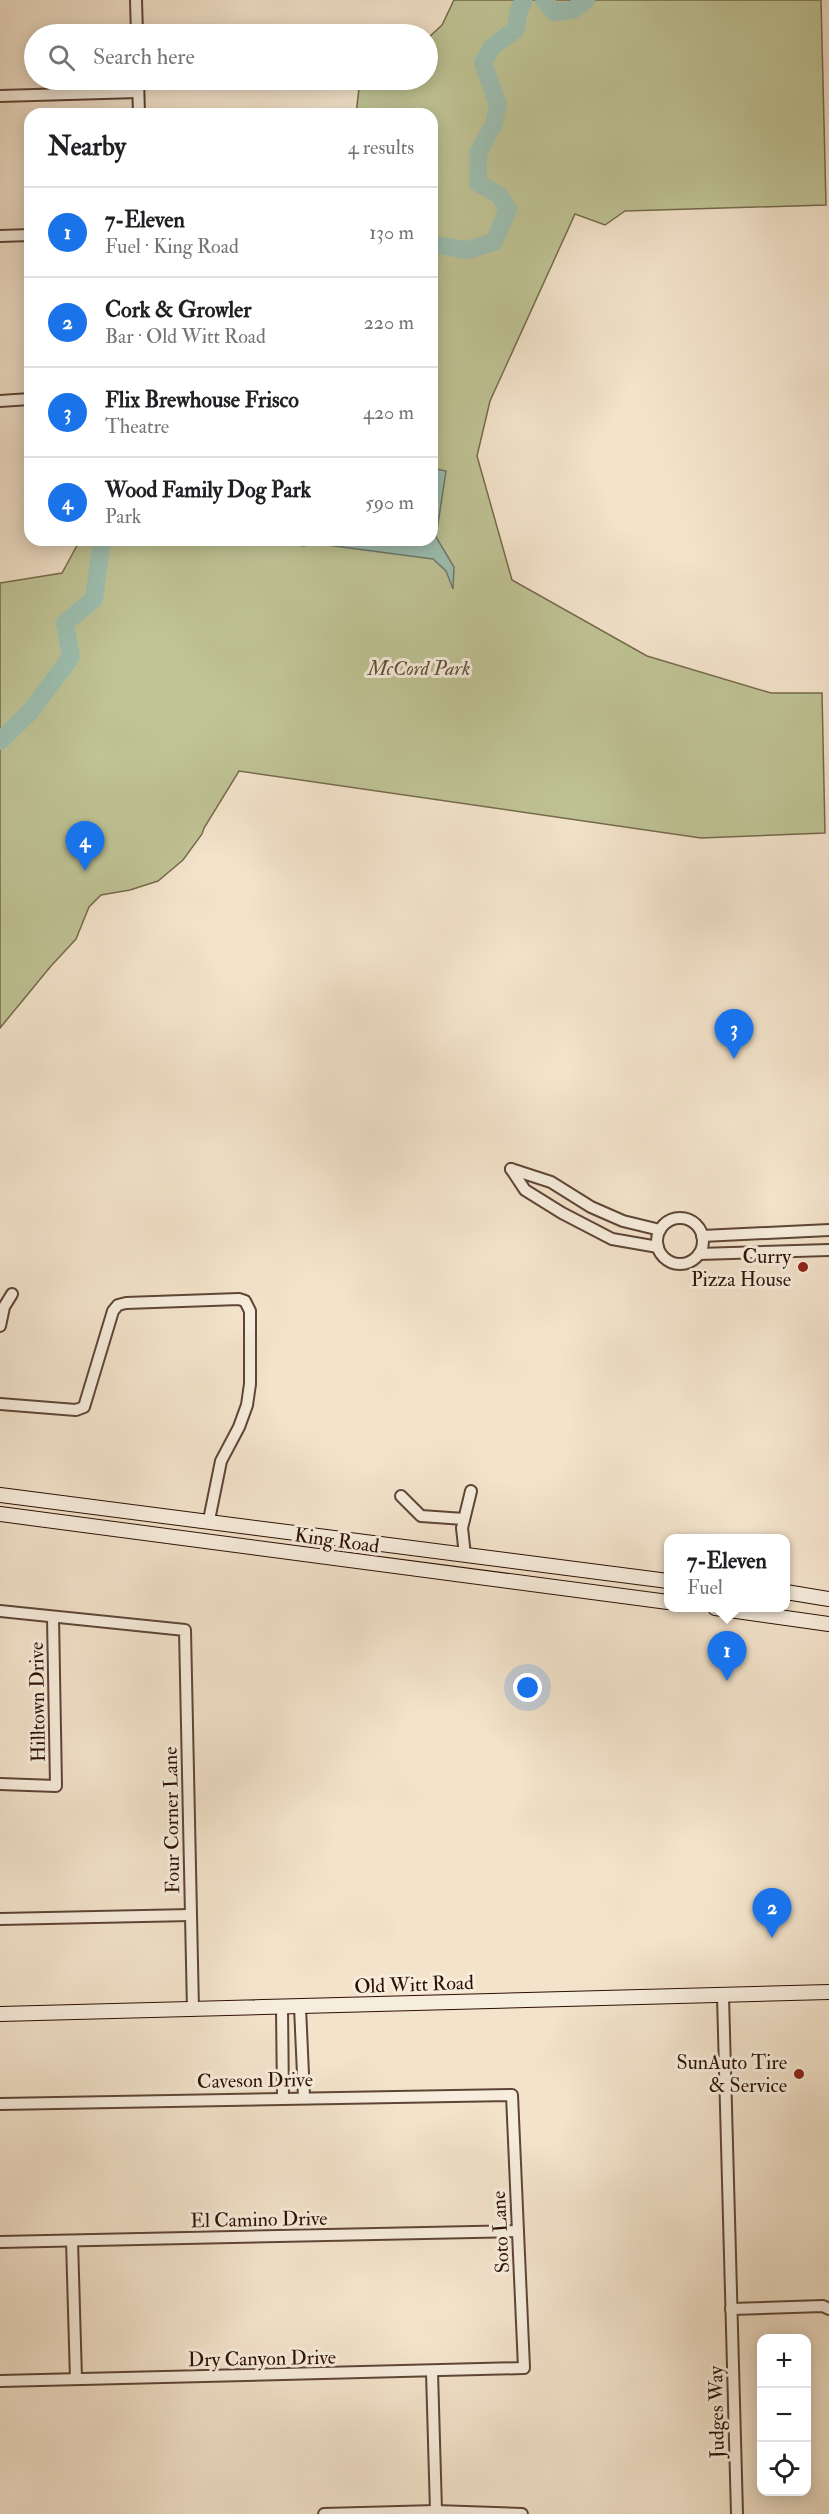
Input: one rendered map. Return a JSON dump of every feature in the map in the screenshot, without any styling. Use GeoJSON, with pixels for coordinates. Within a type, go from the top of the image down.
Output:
{"type":"FeatureCollection","features":[{"type":"Feature","properties":{"kind":"street"},"geometry":{"type":"LineString","coordinates":[[136,0],[137,24]]}},
{"type":"Feature","properties":{"kind":"street"},"geometry":{"type":"LineString","coordinates":[[0,96],[138,92],[139,108]]}},
{"type":"Feature","properties":{"kind":"street"},"geometry":{"type":"LineString","coordinates":[[0,236],[24,235]]}},
{"type":"Feature","properties":{"kind":"street"},"geometry":{"type":"LineString","coordinates":[[0,401],[24,399]]}},
{"type":"Feature","properties":{"kind":"street"},"geometry":{"type":"LineString","coordinates":[[658,1247],[612,1239],[562,1213],[525,1190],[511,1169],[551,1182],[591,1206],[623,1221],[660,1230]]}},
{"type":"Feature","properties":{"kind":"street"},"geometry":{"type":"LineString","coordinates":[[671,1220],[687,1220],[693,1223],[702,1236],[703,1242],[699,1254],[688,1263],[674,1263],[661,1254],[658,1247],[660,1230],[671,1220]]}},
{"type":"Feature","properties":{"kind":"street"},"geometry":{"type":"LineString","coordinates":[[702,1236],[829,1230]]}},
{"type":"Feature","properties":{"kind":"street"},"geometry":{"type":"LineString","coordinates":[[699,1254],[829,1250]]}},
{"type":"Feature","properties":{"kind":"street"},"geometry":{"type":"LineString","coordinates":[[0,1326],[4,1307],[12,1294]]}},
{"type":"Feature","properties":{"kind":"street"},"geometry":{"type":"LineString","coordinates":[[0,1404],[82,1409],[86,1406],[113,1311],[118,1305],[227,1300],[244,1302],[250,1311],[251,1328],[247,1405],[239,1427],[221,1461],[206,1541]]}},
{"type":"Feature","properties":{"kind":"street"},"geometry":{"type":"LineString","coordinates":[[462,1576],[465,1555],[462,1528],[471,1491]]}},
{"type":"Feature","properties":{"kind":"street","name":"King Road"},"geometry":{"type":"LineString","coordinates":[[0,1495],[209,1520],[664,1580]]}},
{"type":"Feature","properties":{"kind":"street"},"geometry":{"type":"LineString","coordinates":[[401,1496],[421,1516],[464,1519]]}},
{"type":"Feature","properties":{"kind":"street","name":"King Road"},"geometry":{"type":"LineString","coordinates":[[0,1514],[664,1601]]}},
{"type":"Feature","properties":{"kind":"street"},"geometry":{"type":"LineString","coordinates":[[790,1593],[829,1599]]}},
{"type":"Feature","properties":{"kind":"street"},"geometry":{"type":"LineString","coordinates":[[0,1611],[53,1617]]}},
{"type":"Feature","properties":{"kind":"street"},"geometry":{"type":"LineString","coordinates":[[744,1612],[829,1624]]}},
{"type":"Feature","properties":{"kind":"street","name":"Four Corner Lane"},"geometry":{"type":"LineString","coordinates":[[53,1617],[185,1630],[193,2010]]}},
{"type":"Feature","properties":{"kind":"street","name":"Hilltown Drive"},"geometry":{"type":"LineString","coordinates":[[0,1784],[56,1785],[53,1617]]}},
{"type":"Feature","properties":{"kind":"street"},"geometry":{"type":"LineString","coordinates":[[0,1918],[191,1915]]}},
{"type":"Feature","properties":{"kind":"street","name":"Old Witt Road"},"geometry":{"type":"LineString","coordinates":[[0,2014],[829,1992]]}},
{"type":"Feature","properties":{"kind":"street","name":"Judges Way"},"geometry":{"type":"LineString","coordinates":[[723,1996],[737,2514]]}},
{"type":"Feature","properties":{"kind":"street"},"geometry":{"type":"LineString","coordinates":[[300,2007],[304,2097]]}},
{"type":"Feature","properties":{"kind":"street"},"geometry":{"type":"LineString","coordinates":[[282,2008],[283,2097]]}},
{"type":"Feature","properties":{"kind":"street","name":"Caveson Drive"},"geometry":{"type":"LineString","coordinates":[[0,2104],[283,2097],[512,2095]]}},
{"type":"Feature","properties":{"kind":"street","name":"Soto Lane"},"geometry":{"type":"LineString","coordinates":[[512,2095],[524,2368]]}},
{"type":"Feature","properties":{"kind":"street","name":"El Camino Drive"},"geometry":{"type":"LineString","coordinates":[[0,2242],[518,2231]]}},
{"type":"Feature","properties":{"kind":"street"},"geometry":{"type":"LineString","coordinates":[[72,2241],[76,2379]]}},
{"type":"Feature","properties":{"kind":"street"},"geometry":{"type":"LineString","coordinates":[[731,2308],[827,2306]]}},
{"type":"Feature","properties":{"kind":"street","name":"Dry Canyon Drive"},"geometry":{"type":"LineString","coordinates":[[0,2381],[524,2368]]}},
{"type":"Feature","properties":{"kind":"street"},"geometry":{"type":"LineString","coordinates":[[432,2372],[435,2511]]}},
{"type":"Feature","properties":{"kind":"street"},"geometry":{"type":"LineString","coordinates":[[324,2514],[435,2511],[521,2513]]}},
{"type":"Feature","properties":{"kind":"green space","name":"McCord Park"},"geometry":{"type":"Polygon","coordinates":[[[454,0],[821,0],[826,205],[625,211],[605,225],[575,214],[490,401],[477,456],[512,580],[647,656],[771,693],[822,693],[825,833],[701,838],[239,771],[202,834],[183,860],[158,881],[130,890],[101,895],[89,907],[76,939],[0,1028],[0,583],[62,573],[77,546],[438,546],[438,108],[357,108],[359,90],[438,90],[438,29],[454,0]]]}},
{"type":"Feature","properties":{"kind":"shaded area"},"geometry":{"type":"Polygon","coordinates":[[[438,469],[446,471],[438,524],[438,469]]]}},
{"type":"Feature","properties":{"kind":"shaded area"},"geometry":{"type":"Polygon","coordinates":[[[438,540],[454,567],[453,589],[446,571],[433,559],[334,546],[438,546],[438,540]]]}},
{"type":"Feature","properties":{"kind":"waterway"},"geometry":{"type":"LineString","coordinates":[[438,245],[467,250],[494,242],[508,209],[499,195],[478,183],[478,153],[494,124],[498,105],[483,63],[492,47],[516,29],[519,10],[524,0]]}},
{"type":"Feature","properties":{"kind":"waterway"},"geometry":{"type":"LineString","coordinates":[[544,0],[554,12],[573,10],[586,0]]}},
{"type":"Feature","properties":{"kind":"waterway"},"geometry":{"type":"LineString","coordinates":[[0,741],[30,712],[71,657],[65,623],[94,599],[101,546]]}},
{"type":"Feature","properties":{"kind":"place","name":"Wood Family Dog Park"},"geometry":{"type":"Point","coordinates":[85,871]}},
{"type":"Feature","properties":{"kind":"place","name":"Flix Brewhouse Frisco"},"geometry":{"type":"Point","coordinates":[734,1059]}},
{"type":"Feature","properties":{"kind":"place","name":"Curry Pizza House"},"geometry":{"type":"Point","coordinates":[803,1267]}},
{"type":"Feature","properties":{"kind":"place","name":"7-Eleven"},"geometry":{"type":"Point","coordinates":[727,1681]}},
{"type":"Feature","properties":{"kind":"place","name":"Cork & Growler"},"geometry":{"type":"Point","coordinates":[772,1938]}},
{"type":"Feature","properties":{"kind":"place","name":"SunAuto Tire & Service"},"geometry":{"type":"Point","coordinates":[799,2074]}}]}
